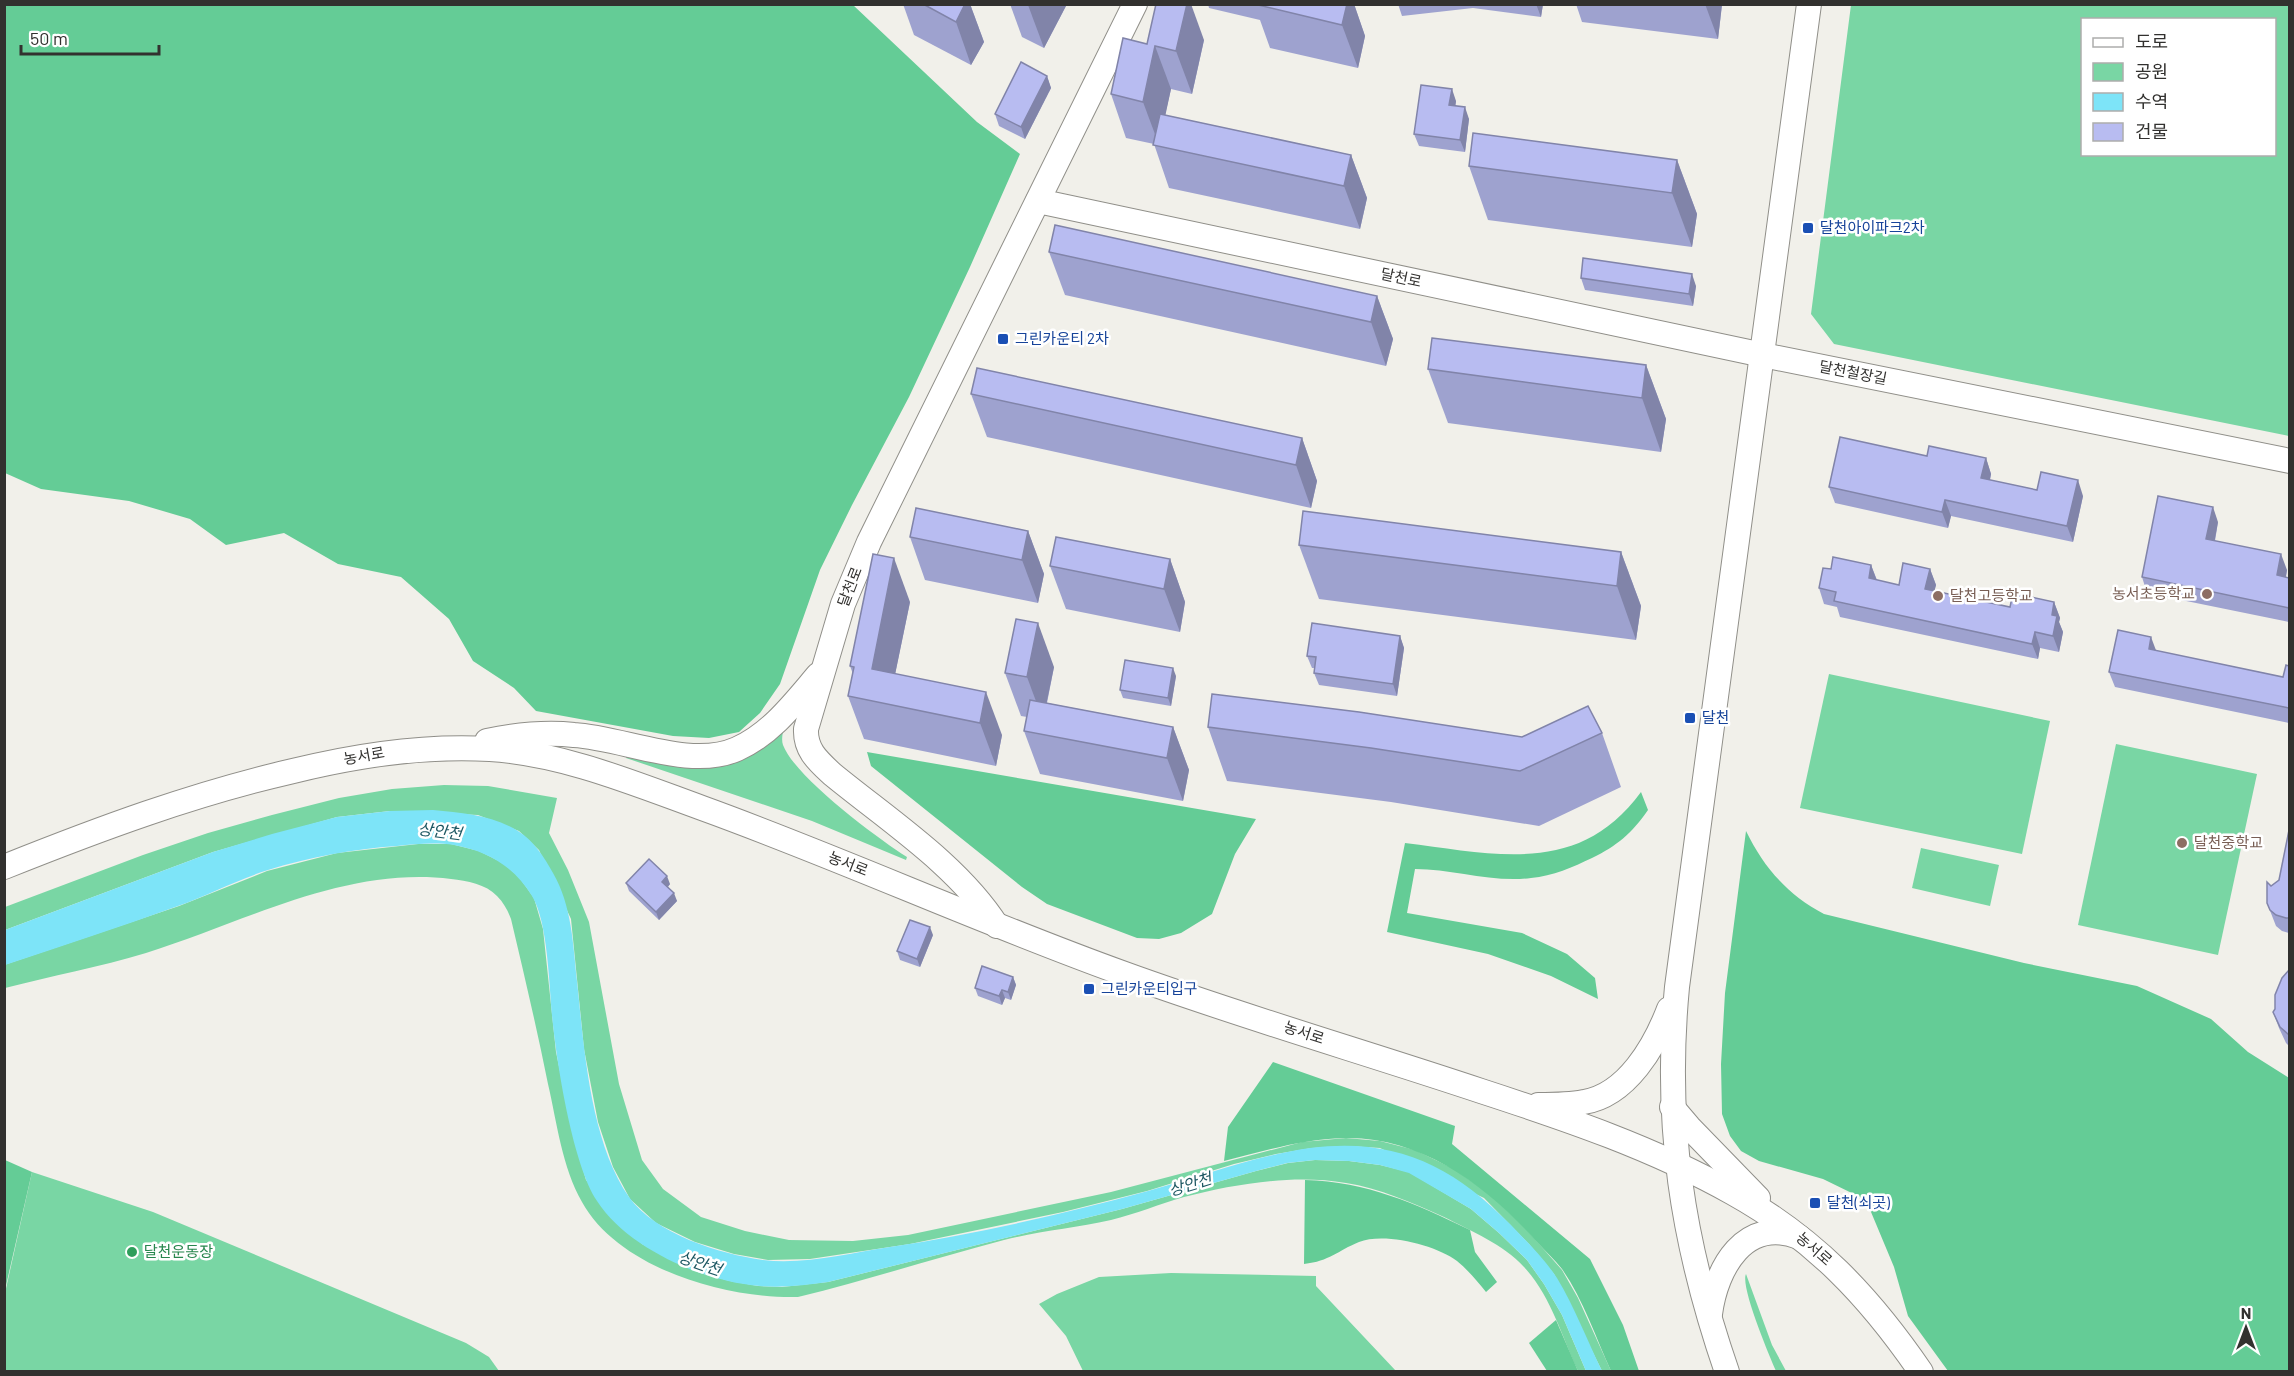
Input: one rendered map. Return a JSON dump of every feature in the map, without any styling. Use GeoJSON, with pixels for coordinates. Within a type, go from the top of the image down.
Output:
{"type":"FeatureCollection","features":[{"type":"Feature","properties":{"kind":"street","name":"달천로"},"geometry":{"type":"LineString","coordinates":[[997,926],[984,905],[954,873],[815,758],[807,746],[806,729],[843,604],[869,542],[1135,4]]}},
{"type":"Feature","properties":{"kind":"street"},"geometry":{"type":"LineString","coordinates":[[1727,1371],[1709,1319],[1685,1222],[1676,1163],[1672,1107],[1673,1030],[1809,4]]}},
{"type":"Feature","properties":{"kind":"street","name":"달천로"},"geometry":{"type":"LineString","coordinates":[[1038,201],[1763,356]]}},
{"type":"Feature","properties":{"kind":"street","name":"달천철장길"},"geometry":{"type":"LineString","coordinates":[[1763,356],[2289,461]]}},
{"type":"Feature","properties":{"kind":"street"},"geometry":{"type":"LineString","coordinates":[[451,748],[521,735],[576,735],[681,754],[714,755],[736,750],[757,739],[783,715],[824,668]]}},
{"type":"Feature","properties":{"kind":"street","name":"농서로"},"geometry":{"type":"LineString","coordinates":[[4,867],[140,814],[212,791],[342,759],[394,751],[451,748],[495,750],[540,756],[616,777],[737,820],[997,926],[1127,975],[1525,1105],[1616,1138],[1676,1163],[1775,1218],[1804,1239],[1845,1276],[1880,1316],[1921,1371]]}},
{"type":"Feature","properties":{"kind":"street"},"geometry":{"type":"LineString","coordinates":[[1525,1105],[1587,1102],[1611,1092],[1636,1069],[1648,1050],[1659,1032],[1677,987]]}},
{"type":"Feature","properties":{"kind":"street"},"geometry":{"type":"LineString","coordinates":[[1672,1107],[1775,1218]]}},
{"type":"Feature","properties":{"kind":"street"},"geometry":{"type":"LineString","coordinates":[[1709,1319],[1713,1292],[1722,1269],[1747,1241],[1758,1235],[1776,1232],[1789,1233],[1804,1239]]}},
{"type":"Feature","properties":{"kind":"green space"},"geometry":{"type":"Polygon","coordinates":[[[5,4],[853,5],[977,122],[1020,154],[909,397],[820,570],[780,684],[760,713],[739,732],[709,738],[673,736],[536,711],[514,688],[473,661],[449,619],[401,577],[338,564],[284,533],[226,545],[190,519],[129,501],[41,489],[5,473],[5,4]]]}},
{"type":"Feature","properties":{"kind":"green space"},"geometry":{"type":"Polygon","coordinates":[[[1851,5],[2289,5],[2289,436],[1834,344],[1811,314],[1851,5]]]}},
{"type":"Feature","properties":{"kind":"green space"},"geometry":{"type":"Polygon","coordinates":[[[1829,674],[2050,721],[2022,854],[1800,808],[1829,674]]]}},
{"type":"Feature","properties":{"kind":"green space"},"geometry":{"type":"Polygon","coordinates":[[[784,727],[783,745],[803,773],[838,806],[907,857],[906,860],[812,821],[626,758],[627,754],[683,764],[784,727]]]}},
{"type":"Feature","properties":{"kind":"green space"},"geometry":{"type":"Polygon","coordinates":[[[2116,744],[2257,774],[2218,955],[2078,925],[2116,744]]]}},
{"type":"Feature","properties":{"kind":"green space"},"geometry":{"type":"Polygon","coordinates":[[[867,752],[1256,819],[1235,854],[1212,914],[1181,933],[1159,939],[1137,938],[1047,904],[1022,887],[871,766],[867,752]]]}},
{"type":"Feature","properties":{"kind":"green space"},"geometry":{"type":"Polygon","coordinates":[[[444,785],[488,786],[557,798],[549,833],[568,870],[589,922],[619,1084],[642,1160],[663,1189],[701,1217],[745,1231],[789,1240],[853,1241],[908,1235],[1111,1192],[1302,1142],[1346,1138],[1380,1141],[1415,1150],[1454,1169],[1491,1195],[1525,1228],[1562,1270],[1578,1298],[1611,1371],[1602,1371],[1554,1274],[1529,1244],[1484,1198],[1380,1148],[1348,1146],[1312,1148],[1276,1154],[1234,1164],[1147,1191],[1063,1212],[910,1244],[810,1259],[768,1260],[734,1254],[695,1242],[656,1223],[630,1199],[613,1167],[598,1122],[584,1049],[571,919],[539,850],[519,831],[478,815],[390,811],[337,817],[213,852],[5,930],[5,907],[208,833],[339,798],[392,789],[444,785]]]}},
{"type":"Feature","properties":{"kind":"green space"},"geometry":{"type":"Polygon","coordinates":[[[1641,792],[1648,810],[1636,826],[1616,844],[1563,871],[1539,877],[1502,879],[1415,869],[1407,913],[1522,933],[1567,954],[1595,978],[1598,999],[1551,976],[1488,954],[1387,932],[1405,843],[1503,854],[1534,854],[1563,848],[1591,837],[1617,819],[1641,792]]]}},
{"type":"Feature","properties":{"kind":"green space"},"geometry":{"type":"Polygon","coordinates":[[[1746,831],[1769,869],[1778,879],[1799,898],[1824,914],[2024,963],[2137,986],[2211,1019],[2248,1052],[2289,1078],[2289,1371],[1948,1371],[1908,1316],[1894,1267],[1866,1200],[1823,1179],[1759,1161],[1741,1151],[1730,1136],[1722,1114],[1721,1064],[1725,993],[1746,831]]]}},
{"type":"Feature","properties":{"kind":"green space"},"geometry":{"type":"Polygon","coordinates":[[[418,844],[451,844],[479,851],[503,863],[519,877],[534,898],[543,929],[556,1052],[573,1134],[586,1180],[642,1244],[700,1273],[758,1286],[782,1287],[828,1282],[1122,1209],[1288,1163],[1315,1160],[1349,1161],[1409,1172],[1471,1209],[1499,1233],[1527,1260],[1544,1284],[1562,1315],[1586,1371],[1578,1371],[1542,1291],[1524,1267],[1506,1251],[1476,1233],[1408,1201],[1371,1188],[1326,1180],[1264,1182],[1203,1192],[1111,1220],[1004,1240],[798,1297],[740,1292],[677,1275],[648,1262],[621,1245],[599,1225],[582,1202],[561,1145],[511,919],[504,904],[493,892],[470,882],[412,877],[373,881],[334,889],[296,900],[146,953],[5,988],[4,965],[179,906],[267,871],[337,853],[418,844]]]}},
{"type":"Feature","properties":{"kind":"green space"},"geometry":{"type":"Polygon","coordinates":[[[1921,848],[1999,865],[1990,906],[1912,888],[1921,848]]]}},
{"type":"Feature","properties":{"kind":"green space"},"geometry":{"type":"Polygon","coordinates":[[[1273,1062],[1455,1126],[1452,1144],[1590,1259],[1623,1325],[1639,1371],[1611,1371],[1583,1306],[1559,1266],[1497,1202],[1475,1184],[1426,1156],[1400,1146],[1373,1140],[1344,1138],[1299,1143],[1224,1161],[1228,1127],[1273,1062]]]}},
{"type":"Feature","properties":{"kind":"green space"},"geometry":{"type":"Polygon","coordinates":[[[5,1160],[32,1172],[5,1290],[5,1160]]]}},
{"type":"Feature","properties":{"kind":"green space","name":"달천운동장"},"geometry":{"type":"Polygon","coordinates":[[[32,1172],[153,1212],[466,1343],[489,1357],[499,1371],[5,1371],[5,1293],[32,1172]]]}},
{"type":"Feature","properties":{"kind":"green space"},"geometry":{"type":"Polygon","coordinates":[[[1305,1180],[1349,1185],[1390,1196],[1470,1230],[1475,1252],[1497,1282],[1486,1292],[1465,1268],[1448,1255],[1423,1245],[1395,1239],[1370,1239],[1359,1242],[1327,1258],[1304,1264],[1305,1180]]]}},
{"type":"Feature","properties":{"kind":"green space"},"geometry":{"type":"Polygon","coordinates":[[[1171,1273],[1316,1276],[1316,1286],[1396,1371],[1083,1371],[1066,1336],[1039,1304],[1099,1277],[1171,1273]]]}},
{"type":"Feature","properties":{"kind":"green space"},"geometry":{"type":"Polygon","coordinates":[[[1746,1274],[1772,1345],[1786,1371],[1776,1371],[1751,1306],[1745,1281],[1746,1274]]]}},
{"type":"Feature","properties":{"kind":"green space"},"geometry":{"type":"Polygon","coordinates":[[[1556,1320],[1578,1371],[1547,1371],[1529,1343],[1556,1320]]]}},
{"type":"Feature","properties":{"kind":"water","name":"상안천"},"geometry":{"type":"Polygon","coordinates":[[[433,810],[498,821],[518,831],[534,844],[553,873],[564,899],[571,926],[586,1064],[605,1149],[629,1197],[640,1210],[671,1232],[709,1247],[746,1257],[779,1261],[811,1260],[1020,1223],[1289,1152],[1340,1146],[1369,1147],[1420,1160],[1443,1171],[1488,1203],[1510,1224],[1557,1278],[1602,1371],[1586,1371],[1562,1315],[1527,1260],[1471,1209],[1409,1173],[1380,1165],[1349,1161],[1315,1160],[1287,1163],[1122,1209],[828,1282],[777,1287],[738,1283],[692,1270],[670,1260],[628,1234],[597,1201],[588,1185],[574,1141],[563,1091],[553,1025],[545,940],[538,908],[517,876],[499,862],[478,851],[454,845],[426,844],[381,847],[316,857],[256,874],[178,906],[5,965],[5,930],[213,852],[337,817],[390,811],[433,810]]]}},
{"type":"Feature","properties":{"kind":"building"},"geometry":{"type":"Polygon","coordinates":[[[923,4],[965,4],[956,22],[923,4]]]}},
{"type":"Feature","properties":{"kind":"building"},"geometry":{"type":"Polygon","coordinates":[[[1156,4],[1187,4],[1176,51],[1155,46],[1143,102],[1111,94],[1123,38],[1147,44],[1156,4]]]}},
{"type":"Feature","properties":{"kind":"building"},"geometry":{"type":"Polygon","coordinates":[[[1254,4],[1347,4],[1342,25],[1254,4]]]}},
{"type":"Feature","properties":{"kind":"building"},"geometry":{"type":"Polygon","coordinates":[[[1021,62],[1047,76],[1021,127],[995,114],[1021,62]]]}},
{"type":"Feature","properties":{"kind":"building"},"geometry":{"type":"Polygon","coordinates":[[[1421,85],[1452,89],[1449,105],[1465,107],[1460,140],[1414,134],[1421,85]]]}},
{"type":"Feature","properties":{"kind":"building"},"geometry":{"type":"Polygon","coordinates":[[[1160,114],[1351,155],[1344,186],[1153,145],[1160,114]]]}},
{"type":"Feature","properties":{"kind":"building"},"geometry":{"type":"Polygon","coordinates":[[[1473,133],[1677,160],[1672,193],[1469,166],[1473,133]]]}},
{"type":"Feature","properties":{"kind":"building"},"geometry":{"type":"Polygon","coordinates":[[[1055,225],[1377,296],[1371,322],[1049,252],[1055,225]]]}},
{"type":"Feature","properties":{"kind":"building"},"geometry":{"type":"Polygon","coordinates":[[[1583,258],[1692,274],[1689,294],[1581,278],[1583,258]]]}},
{"type":"Feature","properties":{"kind":"building"},"geometry":{"type":"Polygon","coordinates":[[[1432,338],[1646,365],[1642,398],[1428,369],[1432,338]]]}},
{"type":"Feature","properties":{"kind":"building"},"geometry":{"type":"Polygon","coordinates":[[[977,368],[1302,438],[1296,465],[971,394],[977,368]]]}},
{"type":"Feature","properties":{"kind":"building"},"geometry":{"type":"Polygon","coordinates":[[[1840,437],[1927,456],[1929,446],[1986,458],[1981,478],[2037,490],[2041,472],[2078,480],[2067,526],[1945,500],[1942,512],[1829,487],[1840,437]]]}},
{"type":"Feature","properties":{"kind":"building"},"geometry":{"type":"Polygon","coordinates":[[[2158,496],[2213,507],[2206,539],[2281,554],[2277,575],[2289,578],[2289,608],[2142,577],[2158,496]]]}},
{"type":"Feature","properties":{"kind":"building"},"geometry":{"type":"Polygon","coordinates":[[[916,508],[1028,531],[1022,560],[910,537],[916,508]]]}},
{"type":"Feature","properties":{"kind":"building"},"geometry":{"type":"Polygon","coordinates":[[[1303,511],[1621,552],[1617,586],[1299,545],[1303,511]]]}},
{"type":"Feature","properties":{"kind":"building"},"geometry":{"type":"Polygon","coordinates":[[[1056,537],[1170,559],[1164,589],[1050,566],[1056,537]]]}},
{"type":"Feature","properties":{"kind":"building"},"geometry":{"type":"Polygon","coordinates":[[[873,554],[894,558],[872,669],[986,692],[980,723],[848,696],[854,667],[850,666],[873,554]]]}},
{"type":"Feature","properties":{"kind":"building"},"geometry":{"type":"Polygon","coordinates":[[[1833,557],[1871,565],[1869,578],[1899,585],[1903,563],[1930,569],[1925,589],[2010,607],[2013,593],[2054,602],[2052,615],[2057,616],[2053,636],[2035,632],[2032,644],[1834,601],[1836,592],[1819,588],[1823,568],[1831,569],[1833,557]]]}},
{"type":"Feature","properties":{"kind":"building"},"geometry":{"type":"Polygon","coordinates":[[[1016,619],[1038,623],[1027,677],[1005,673],[1016,619]]]}},
{"type":"Feature","properties":{"kind":"building"},"geometry":{"type":"Polygon","coordinates":[[[1312,623],[1400,636],[1393,684],[1314,673],[1316,657],[1307,656],[1312,623]]]}},
{"type":"Feature","properties":{"kind":"building"},"geometry":{"type":"Polygon","coordinates":[[[2118,630],[2151,637],[2149,649],[2283,677],[2286,665],[2289,666],[2289,708],[2109,672],[2118,630]]]}},
{"type":"Feature","properties":{"kind":"building"},"geometry":{"type":"Polygon","coordinates":[[[1125,660],[1173,668],[1168,698],[1120,690],[1125,660]]]}},
{"type":"Feature","properties":{"kind":"building"},"geometry":{"type":"Polygon","coordinates":[[[1212,694],[1359,712],[1522,737],[1588,706],[1602,733],[1520,771],[1371,748],[1208,727],[1212,694]]]}},
{"type":"Feature","properties":{"kind":"building"},"geometry":{"type":"Polygon","coordinates":[[[1030,700],[1173,727],[1167,758],[1024,731],[1030,700]]]}},
{"type":"Feature","properties":{"kind":"building"},"geometry":{"type":"Polygon","coordinates":[[[2289,830],[2289,918],[2286,918],[2270,910],[2267,903],[2267,882],[2271,886],[2279,880],[2289,830]]]}},
{"type":"Feature","properties":{"kind":"building"},"geometry":{"type":"Polygon","coordinates":[[[649,859],[667,876],[662,882],[674,893],[656,912],[626,883],[649,859]]]}},
{"type":"Feature","properties":{"kind":"building"},"geometry":{"type":"Polygon","coordinates":[[[910,920],[930,927],[917,959],[897,951],[910,920]]]}},
{"type":"Feature","properties":{"kind":"building"},"geometry":{"type":"Polygon","coordinates":[[[982,966],[1013,977],[1008,992],[1002,990],[999,996],[975,988],[982,966]]]}},
{"type":"Feature","properties":{"kind":"building"},"geometry":{"type":"Polygon","coordinates":[[[2289,970],[2289,1035],[2280,1027],[2273,1012],[2275,995],[2282,978],[2289,970]]]}},
{"type":"Feature","properties":{"kind":"place","name":"달천아이파크2차"},"geometry":{"type":"Point","coordinates":[1808,228]}},
{"type":"Feature","properties":{"kind":"place","name":"그린카운티 2차"},"geometry":{"type":"Point","coordinates":[1003,339]}},
{"type":"Feature","properties":{"kind":"place","name":"농서초등학교"},"geometry":{"type":"Point","coordinates":[2207,594]}},
{"type":"Feature","properties":{"kind":"place","name":"달천고등학교"},"geometry":{"type":"Point","coordinates":[1938,596]}},
{"type":"Feature","properties":{"kind":"place","name":"달천"},"geometry":{"type":"Point","coordinates":[1690,718]}},
{"type":"Feature","properties":{"kind":"place","name":"달천중학교"},"geometry":{"type":"Point","coordinates":[2182,843]}},
{"type":"Feature","properties":{"kind":"place","name":"그린카운티입구"},"geometry":{"type":"Point","coordinates":[1089,989]}},
{"type":"Feature","properties":{"kind":"place","name":"달천(쇠곳)"},"geometry":{"type":"Point","coordinates":[1815,1203]}},
{"type":"Feature","properties":{"kind":"place","name":"달천운동장"},"geometry":{"type":"Point","coordinates":[132,1252]}}]}
